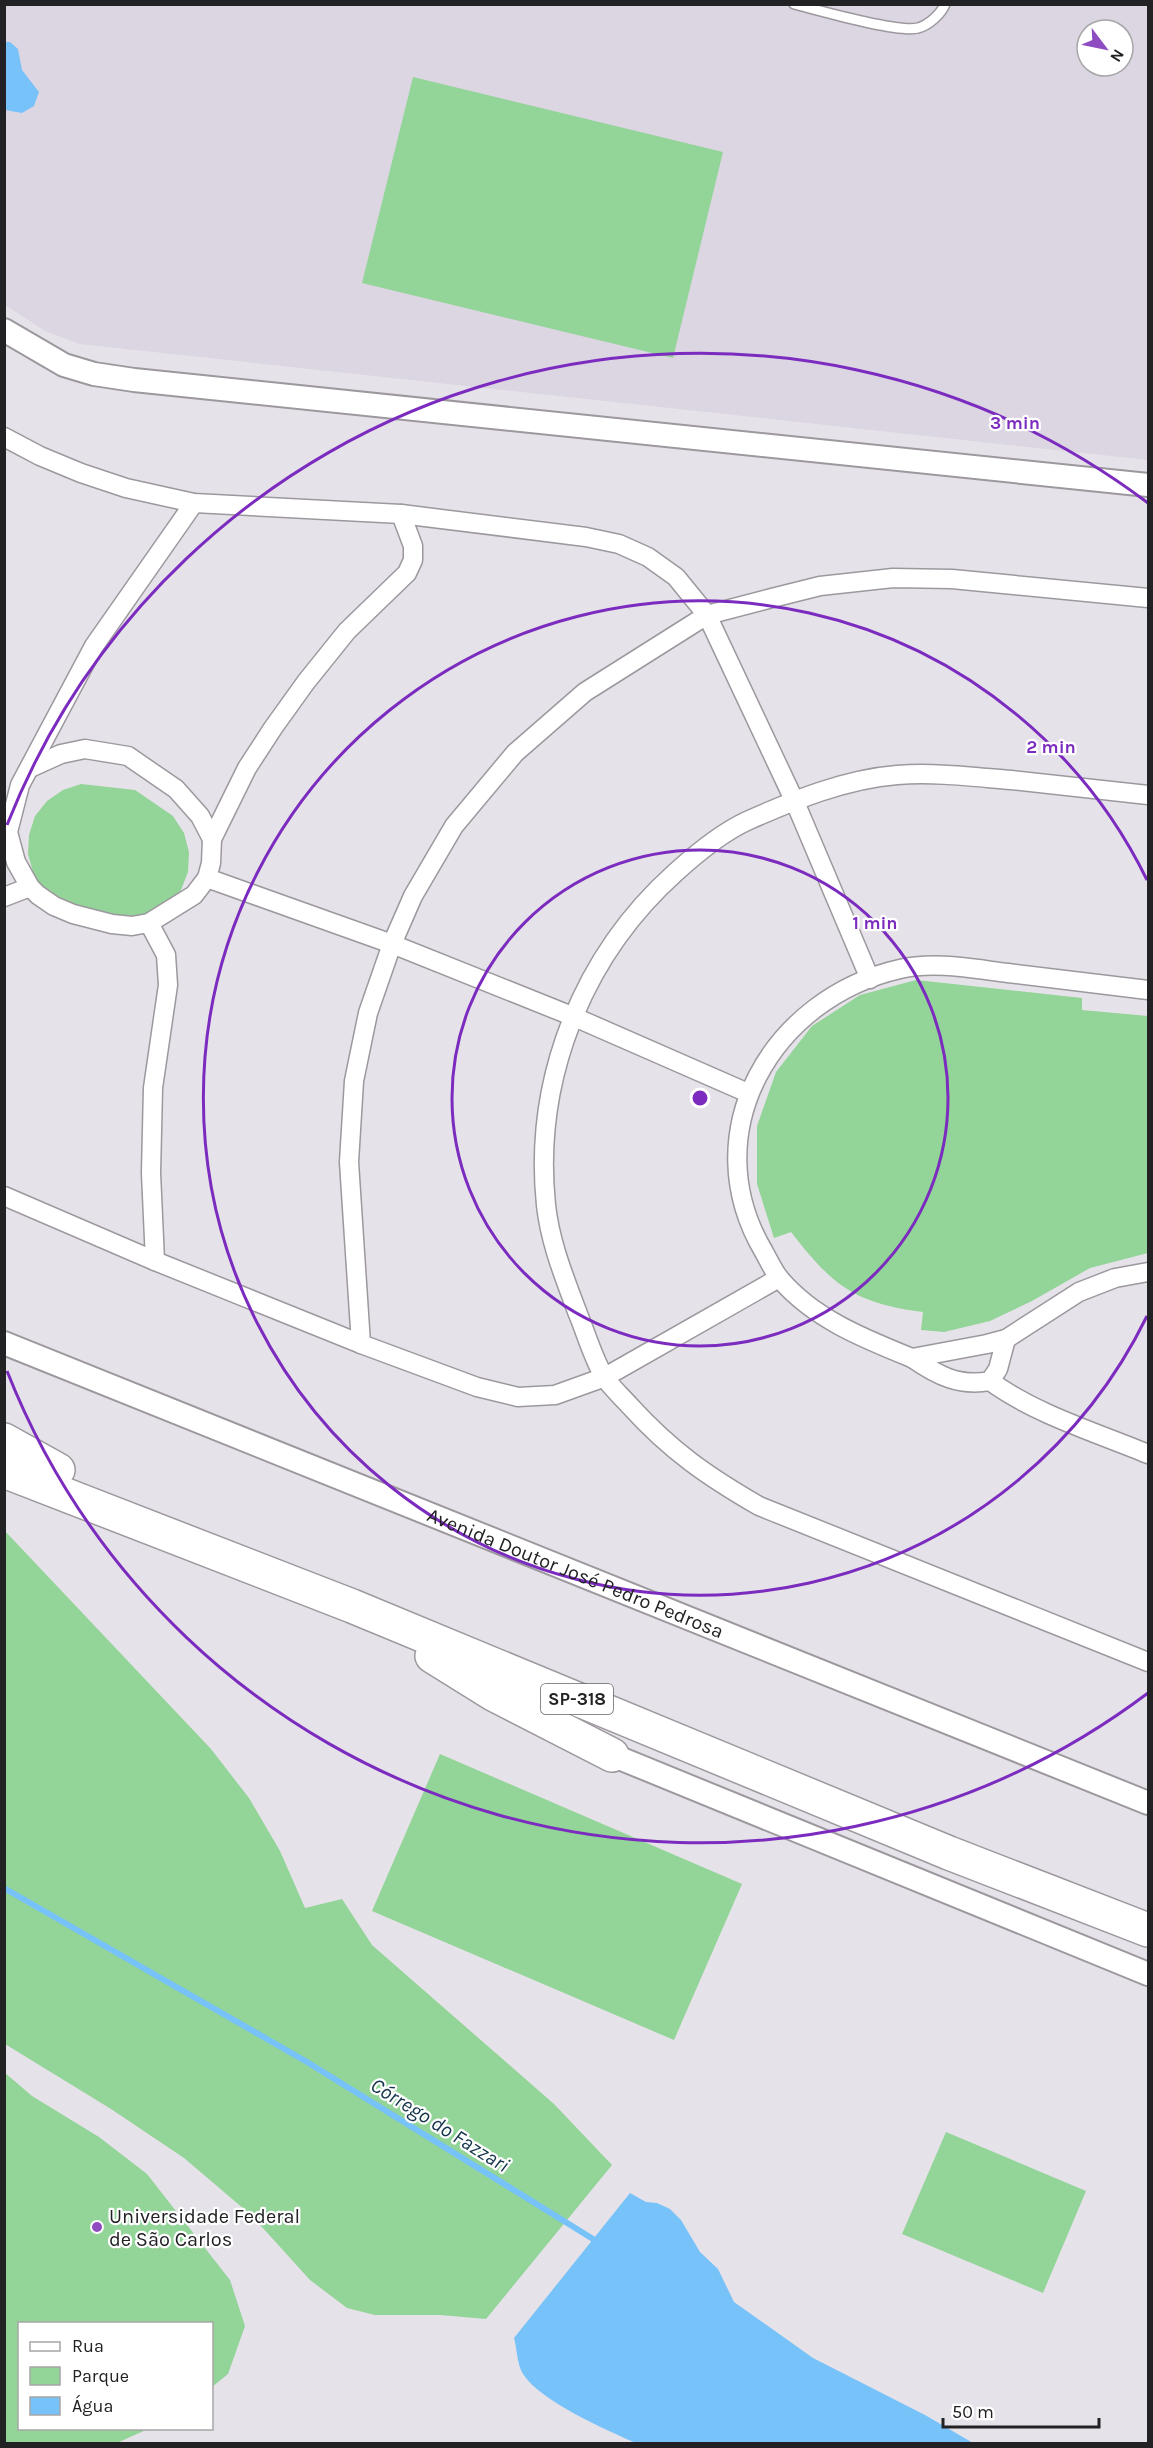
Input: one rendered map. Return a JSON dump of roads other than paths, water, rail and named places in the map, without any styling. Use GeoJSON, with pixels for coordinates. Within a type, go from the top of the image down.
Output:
{"type":"FeatureCollection","features":[{"type":"Feature","properties":{"kind":"highway"},"geometry":{"type":"LineString","coordinates":[[4,1440],[58,1470]]}},
{"type":"Feature","properties":{"kind":"highway","name":"SP-318"},"geometry":{"type":"LineString","coordinates":[[4,1449],[413,1608],[958,1832],[1149,1907]]}},
{"type":"Feature","properties":{"kind":"highway","name":"SP-318"},"geometry":{"type":"LineString","coordinates":[[4,1471],[352,1606],[949,1852],[1149,1930]]}},
{"type":"Feature","properties":{"kind":"highway"},"geometry":{"type":"LineString","coordinates":[[352,1606],[493,1694],[612,1755]]}},
{"type":"Feature","properties":{"kind":"street"},"geometry":{"type":"LineString","coordinates":[[4,330],[64,365],[94,374],[134,380],[1149,485]]}},
{"type":"Feature","properties":{"kind":"street"},"geometry":{"type":"LineString","coordinates":[[6,440],[81,473],[126,488],[194,503],[400,514],[586,537],[619,544],[648,556],[676,577],[707,615],[795,802],[870,979]]}},
{"type":"Feature","properties":{"kind":"street"},"geometry":{"type":"LineString","coordinates":[[194,503],[94,646],[20,785],[8,832],[16,862],[30,887],[54,906],[73,914],[112,924],[132,926],[149,923],[194,895],[207,878],[212,839],[247,768],[306,682],[347,631],[407,573],[413,560],[413,546],[400,514]]}},
{"type":"Feature","properties":{"kind":"street"},"geometry":{"type":"LineString","coordinates":[[361,1344],[349,1162],[354,1081],[368,1013],[392,944],[413,896],[454,826],[515,753],[585,692],[707,615],[820,586],[893,578],[952,579],[1149,598]]}},
{"type":"Feature","properties":{"kind":"street"},"geometry":{"type":"LineString","coordinates":[[30,768],[61,754],[85,749],[128,756],[158,775],[182,795],[200,816],[212,839]]}},
{"type":"Feature","properties":{"kind":"street"},"geometry":{"type":"LineString","coordinates":[[1149,795],[963,776],[898,775],[848,784],[744,822],[697,853],[656,890],[621,931],[590,980],[572,1016],[549,1101],[544,1147],[546,1207],[557,1259],[605,1377],[670,1446],[707,1475],[759,1506],[1149,1662]]}},
{"type":"Feature","properties":{"kind":"street"},"geometry":{"type":"LineString","coordinates":[[207,878],[392,944],[572,1016],[748,1093]]}},
{"type":"Feature","properties":{"kind":"street"},"geometry":{"type":"LineString","coordinates":[[4,897],[30,887]]}},
{"type":"Feature","properties":{"kind":"street"},"geometry":{"type":"LineString","coordinates":[[149,923],[166,955],[168,985],[153,1088],[151,1173],[155,1261]]}},
{"type":"Feature","properties":{"kind":"street"},"geometry":{"type":"LineString","coordinates":[[1006,1339],[998,1369],[990,1381],[974,1384],[952,1380],[935,1373],[912,1358],[857,1335],[797,1296],[779,1278],[753,1234],[741,1203],[738,1170],[739,1141],[748,1093],[770,1056],[789,1031],[831,998],[870,979],[901,968],[956,966],[1149,990]]}},
{"type":"Feature","properties":{"kind":"street"},"geometry":{"type":"LineString","coordinates":[[4,1196],[155,1261],[361,1344],[477,1387],[518,1397],[555,1395],[605,1377],[779,1278]]}},
{"type":"Feature","properties":{"kind":"street"},"geometry":{"type":"LineString","coordinates":[[912,1358],[1006,1339],[1079,1292],[1115,1278],[1149,1272]]}},
{"type":"Feature","properties":{"kind":"street","name":"Avenida Doutor José Pedro Pedrosa"},"geometry":{"type":"LineString","coordinates":[[4,1343],[1149,1803]]}},
{"type":"Feature","properties":{"kind":"street"},"geometry":{"type":"LineString","coordinates":[[990,1381],[1008,1394],[1037,1409],[1149,1454]]}},
{"type":"Feature","properties":{"kind":"street"},"geometry":{"type":"LineString","coordinates":[[612,1755],[1149,1974]]}},
{"type":"Feature","properties":{"kind":"lane"},"geometry":{"type":"LineString","coordinates":[[794,4],[889,26],[918,28],[941,14],[945,4]]}},
{"type":"Feature","properties":{"kind":"water"},"geometry":{"type":"Polygon","coordinates":[[[5,42],[10,42],[18,49],[22,70],[39,92],[34,106],[22,113],[5,110],[5,42]]]}},
{"type":"Feature","properties":{"kind":"water"},"geometry":{"type":"Polygon","coordinates":[[[630,2193],[646,2202],[657,2203],[670,2209],[681,2220],[700,2252],[718,2269],[734,2302],[813,2358],[925,2415],[973,2443],[636,2443],[575,2414],[544,2394],[523,2374],[514,2338],[630,2193]]]}},
{"type":"Feature","properties":{"kind":"waterway","name":"Córrego do Fazzari"},"geometry":{"type":"LineString","coordinates":[[4,1888],[307,2062],[593,2239],[596,2245]]}},
{"type":"Feature","properties":{"kind":"place","name":"Universidade Federal de São Carlos"},"geometry":{"type":"Point","coordinates":[97,2227]}}]}
